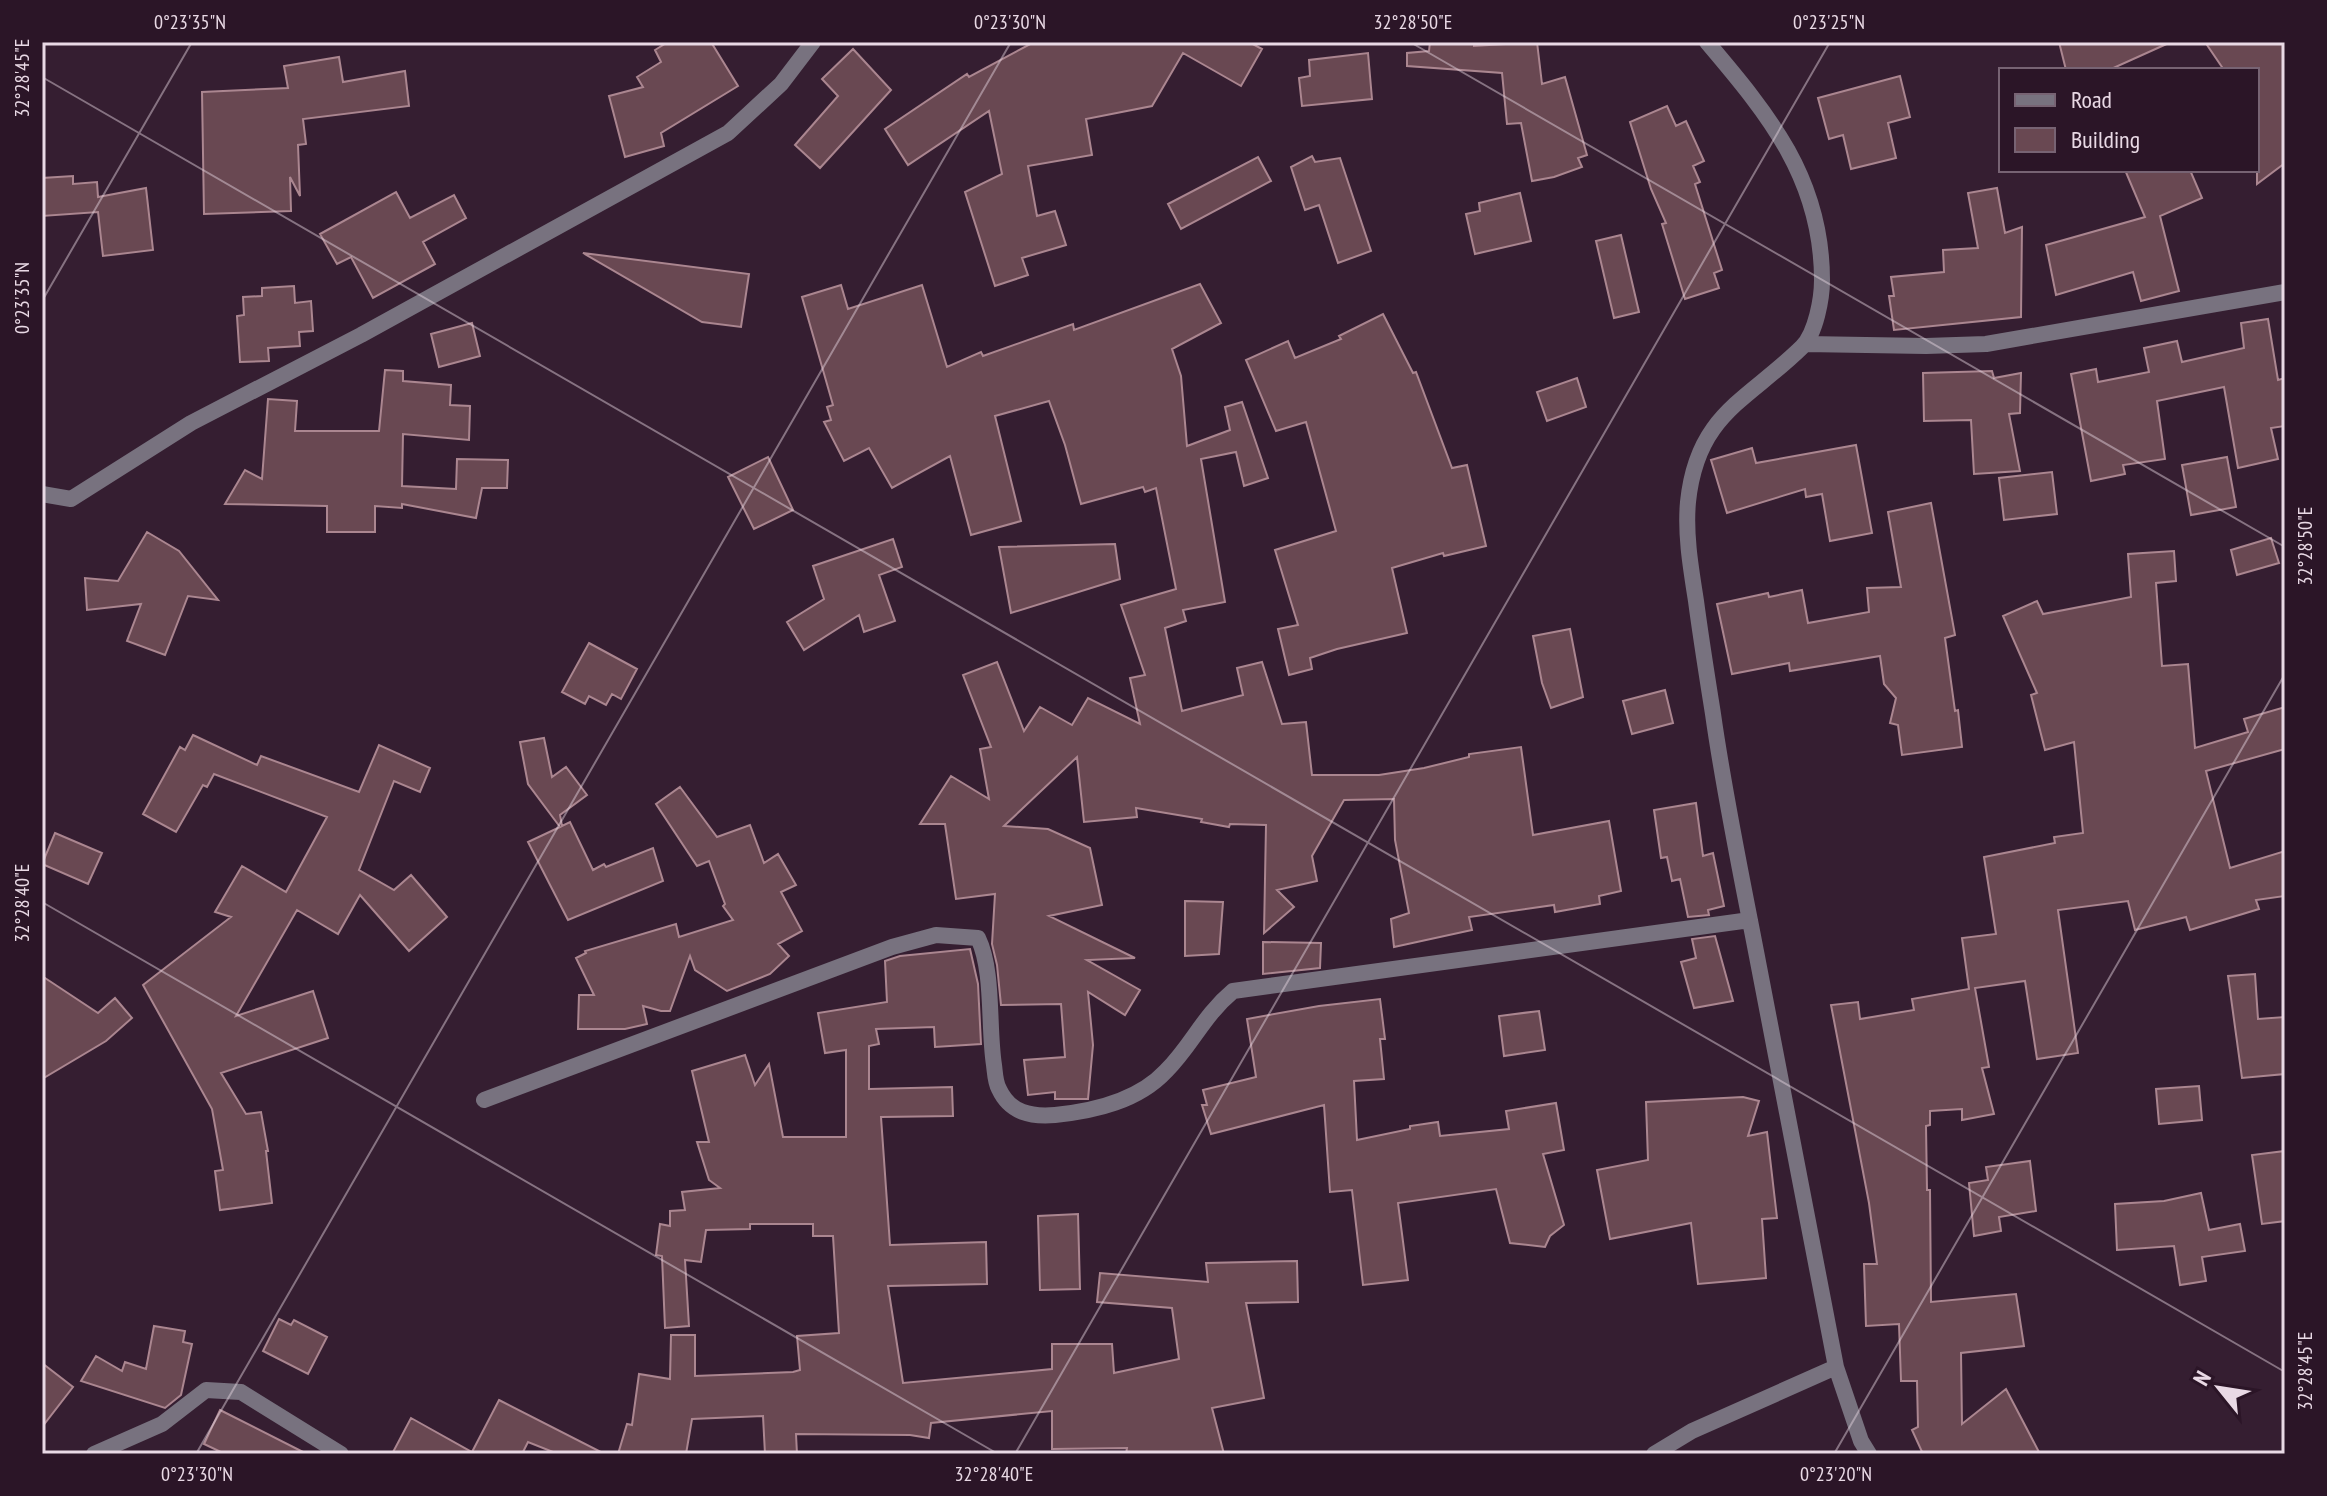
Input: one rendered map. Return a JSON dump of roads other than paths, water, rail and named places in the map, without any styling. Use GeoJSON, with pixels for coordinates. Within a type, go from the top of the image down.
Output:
{"type":"FeatureCollection","features":[{"type":"Feature","properties":{"kind":"street"},"geometry":{"type":"LineString","coordinates":[[42,494],[71,499],[191,423],[361,335],[728,133],[781,84],[813,42]]}},
{"type":"Feature","properties":{"kind":"street"},"geometry":{"type":"LineString","coordinates":[[1707,42],[1751,93],[1797,164],[1822,246],[1822,299],[1806,344],[1744,396],[1710,430],[1695,462],[1688,503],[1688,553],[1721,770],[1836,1367],[1861,1441],[1869,1454]]}},
{"type":"Feature","properties":{"kind":"street"},"geometry":{"type":"LineString","coordinates":[[1806,344],[1986,344],[2285,292]]}},
{"type":"Feature","properties":{"kind":"street"},"geometry":{"type":"LineString","coordinates":[[484,1100],[892,947],[936,935],[978,938],[986,953],[990,1037],[998,1088],[1013,1108],[1034,1117],[1090,1112],[1141,1092],[1167,1071],[1213,1007],[1233,991],[1750,920]]}},
{"type":"Feature","properties":{"kind":"street"},"geometry":{"type":"LineString","coordinates":[[1654,1454],[1692,1431],[1836,1367]]}},
{"type":"Feature","properties":{"kind":"street"},"geometry":{"type":"LineString","coordinates":[[94,1454],[162,1424],[206,1390],[241,1392],[341,1454]]}}]}
